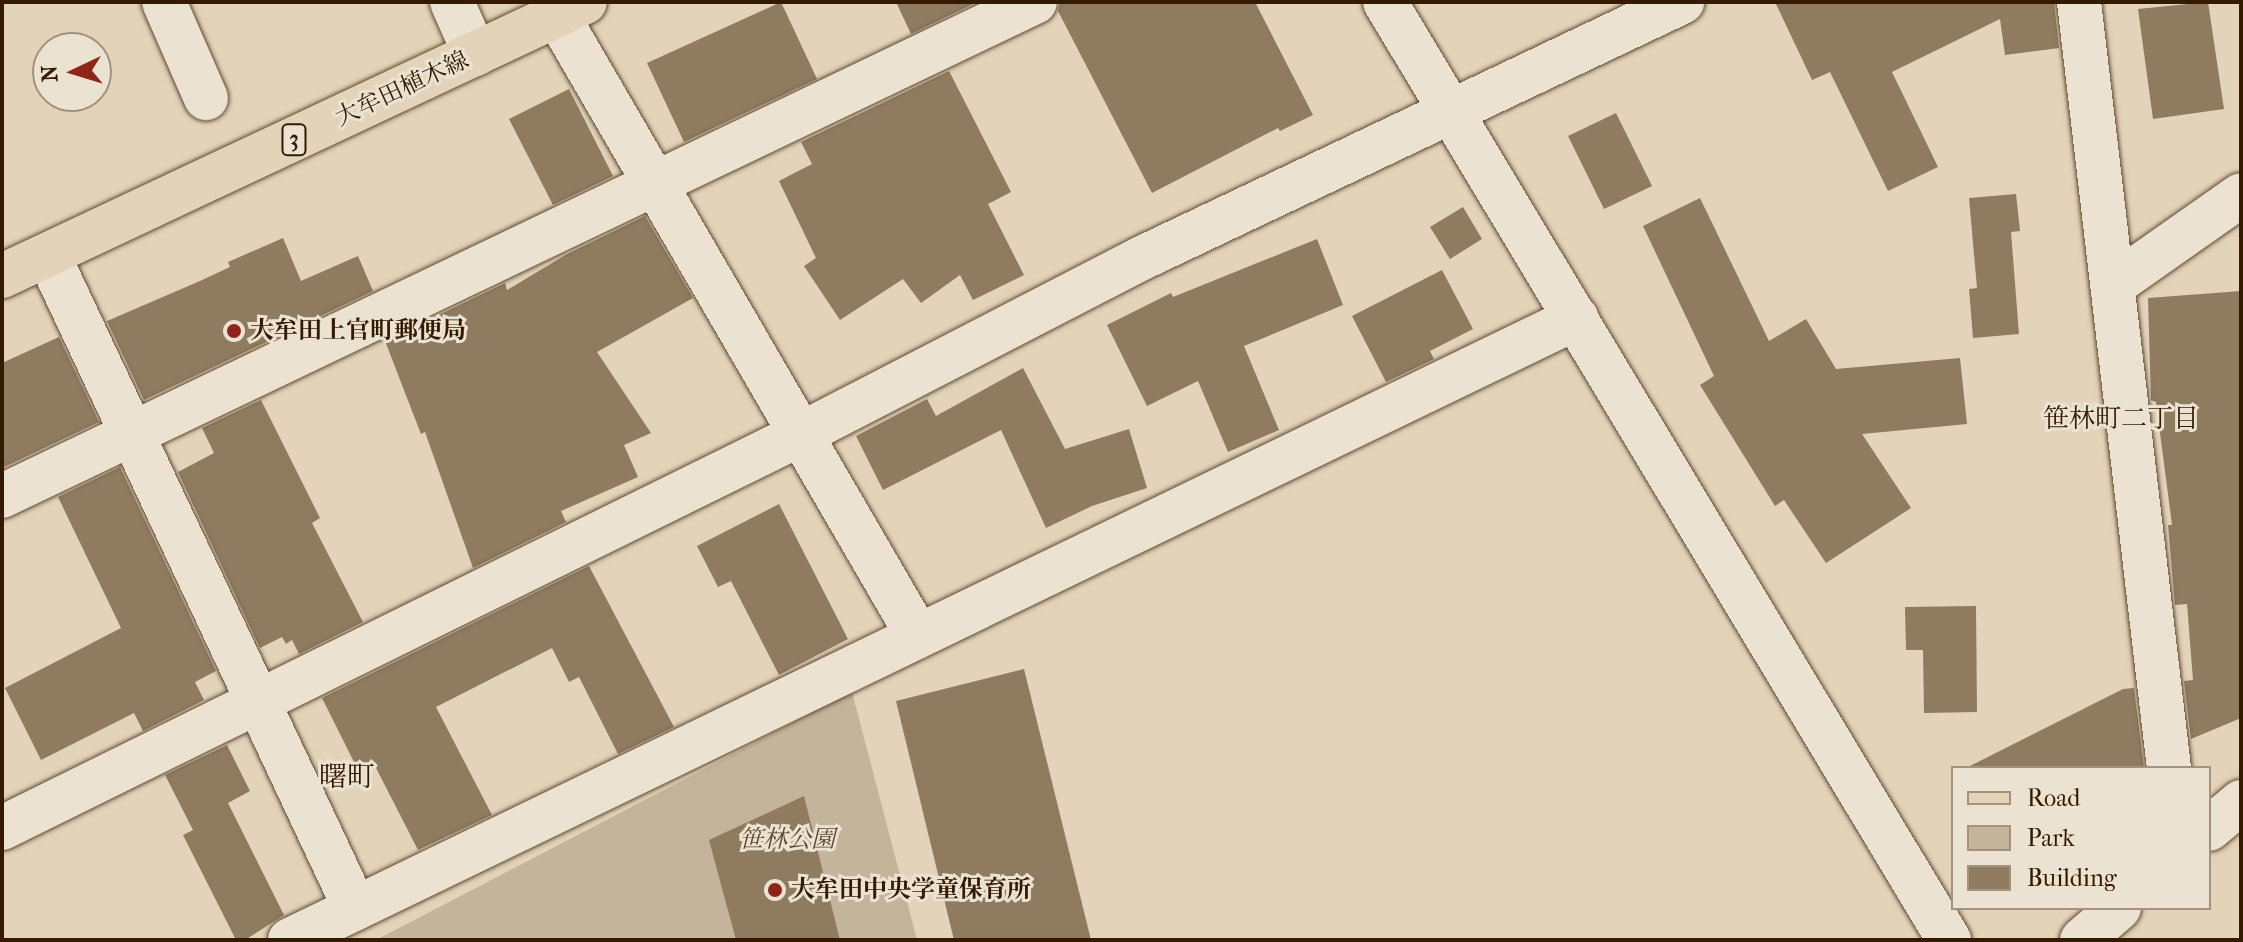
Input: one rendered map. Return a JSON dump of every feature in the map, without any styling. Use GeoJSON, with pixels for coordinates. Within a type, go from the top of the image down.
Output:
{"type":"FeatureCollection","features":[{"type":"Feature","properties":{"kind":"main road","name":"大牟田植木線"},"geometry":{"type":"LineString","coordinates":[[2,276],[571,8]]}},
{"type":"Feature","properties":{"kind":"street"},"geometry":{"type":"LineString","coordinates":[[164,2],[206,98]]}},
{"type":"Feature","properties":{"kind":"street"},"geometry":{"type":"LineString","coordinates":[[452,2],[475,54]]}},
{"type":"Feature","properties":{"kind":"street"},"geometry":{"type":"LineString","coordinates":[[2,496],[1035,2]]}},
{"type":"Feature","properties":{"kind":"street"},"geometry":{"type":"LineString","coordinates":[[1385,2],[1949,940]]}},
{"type":"Feature","properties":{"kind":"street"},"geometry":{"type":"LineString","coordinates":[[2,828],[256,700],[803,433],[1142,258],[1449,109],[1682,2]]}},
{"type":"Feature","properties":{"kind":"street"},"geometry":{"type":"LineString","coordinates":[[2079,2],[2169,766]]}},
{"type":"Feature","properties":{"kind":"street"},"geometry":{"type":"LineString","coordinates":[[571,8],[656,182],[918,636]]}},
{"type":"Feature","properties":{"kind":"street"},"geometry":{"type":"LineString","coordinates":[[2113,285],[2241,195]]}},
{"type":"Feature","properties":{"kind":"street"},"geometry":{"type":"LineString","coordinates":[[48,255],[355,908]]}},
{"type":"Feature","properties":{"kind":"street"},"geometry":{"type":"LineString","coordinates":[[290,940],[1576,318]]}},
{"type":"Feature","properties":{"kind":"street"},"geometry":{"type":"LineString","coordinates":[[2211,827],[2241,802]]}},
{"type":"Feature","properties":{"kind":"street"},"geometry":{"type":"LineString","coordinates":[[2082,940],[2117,910]]}},
{"type":"Feature","properties":{"kind":"green space","name":"笹林公園"},"geometry":{"type":"Polygon","coordinates":[[[852,692],[917,940],[376,940],[852,692]]]}},
{"type":"Feature","properties":{"kind":"building"},"geometry":{"type":"Polygon","coordinates":[[[781,2],[817,79],[684,142],[647,63],[781,2]]]}},
{"type":"Feature","properties":{"kind":"building"},"geometry":{"type":"Polygon","coordinates":[[[896,2],[977,2],[911,34],[896,2]]]}},
{"type":"Feature","properties":{"kind":"building"},"geometry":{"type":"Polygon","coordinates":[[[1060,2],[1255,2],[1313,115],[1280,131],[1278,128],[1152,193],[1058,11],[1060,2]]]}},
{"type":"Feature","properties":{"kind":"building"},"geometry":{"type":"Polygon","coordinates":[[[1775,2],[2054,2],[2059,48],[2005,55],[2000,19],[1892,72],[1938,167],[1888,191],[1830,72],[1812,80],[1775,2]]]}},
{"type":"Feature","properties":{"kind":"building"},"geometry":{"type":"Polygon","coordinates":[[[2208,2],[2224,109],[2153,119],[2138,9],[2208,2]]]}},
{"type":"Feature","properties":{"kind":"building"},"geometry":{"type":"Polygon","coordinates":[[[949,71],[1011,192],[988,204],[1024,275],[973,300],[960,275],[921,303],[903,279],[840,320],[804,266],[816,258],[779,181],[812,164],[801,142],[949,71]]]}},
{"type":"Feature","properties":{"kind":"building"},"geometry":{"type":"Polygon","coordinates":[[[569,89],[613,176],[553,205],[509,119],[569,89]]]}},
{"type":"Feature","properties":{"kind":"building"},"geometry":{"type":"Polygon","coordinates":[[[1616,113],[1652,186],[1604,209],[1568,136],[1616,113]]]}},
{"type":"Feature","properties":{"kind":"building"},"geometry":{"type":"Polygon","coordinates":[[[2016,194],[2020,231],[2011,232],[2019,334],[1973,338],[1969,289],[1977,288],[1969,198],[2016,194]]]}},
{"type":"Feature","properties":{"kind":"building"},"geometry":{"type":"Polygon","coordinates":[[[1700,198],[1769,341],[1806,319],[1836,369],[1960,358],[1967,424],[1862,434],[1911,508],[1826,563],[1784,500],[1775,506],[1700,385],[1714,376],[1643,226],[1700,198]]]}},
{"type":"Feature","properties":{"kind":"building"},"geometry":{"type":"Polygon","coordinates":[[[1463,207],[1482,239],[1450,259],[1430,227],[1463,207]]]}},
{"type":"Feature","properties":{"kind":"building"},"geometry":{"type":"Polygon","coordinates":[[[645,216],[693,298],[597,352],[651,433],[624,445],[638,477],[561,511],[566,522],[473,568],[425,432],[421,434],[385,341],[505,283],[507,290],[567,254],[645,216]]]}},
{"type":"Feature","properties":{"kind":"building"},"geometry":{"type":"Polygon","coordinates":[[[283,238],[301,281],[358,256],[373,291],[144,400],[107,321],[230,267],[228,262],[283,238]]]}},
{"type":"Feature","properties":{"kind":"building"},"geometry":{"type":"Polygon","coordinates":[[[1317,239],[1343,305],[1244,346],[1279,430],[1228,452],[1198,381],[1147,406],[1107,325],[1171,293],[1173,297],[1317,239]]]}},
{"type":"Feature","properties":{"kind":"building"},"geometry":{"type":"Polygon","coordinates":[[[1442,270],[1473,329],[1430,351],[1434,359],[1386,382],[1352,316],[1442,270]]]}},
{"type":"Feature","properties":{"kind":"building"},"geometry":{"type":"Polygon","coordinates":[[[2241,291],[2241,718],[2191,739],[2184,681],[2193,680],[2187,604],[2175,605],[2168,525],[2172,525],[2156,402],[2151,400],[2148,298],[2241,291]]]}},
{"type":"Feature","properties":{"kind":"building"},"geometry":{"type":"Polygon","coordinates":[[[59,337],[99,422],[2,468],[2,363],[59,337]]]}},
{"type":"Feature","properties":{"kind":"building"},"geometry":{"type":"Polygon","coordinates":[[[1023,368],[1065,449],[1129,429],[1147,488],[1092,506],[1046,528],[1001,430],[883,490],[856,436],[927,399],[936,416],[1023,368]]]}},
{"type":"Feature","properties":{"kind":"building"},"geometry":{"type":"Polygon","coordinates":[[[261,400],[320,518],[312,523],[363,622],[299,654],[292,640],[286,644],[282,637],[260,648],[178,472],[214,453],[202,428],[261,400]]]}},
{"type":"Feature","properties":{"kind":"building"},"geometry":{"type":"Polygon","coordinates":[[[120,467],[216,671],[195,682],[204,700],[143,731],[134,713],[41,760],[5,688],[121,628],[58,497],[120,467]]]}},
{"type":"Feature","properties":{"kind":"building"},"geometry":{"type":"Polygon","coordinates":[[[779,504],[848,639],[779,675],[731,581],[718,587],[697,546],[779,504]]]}},
{"type":"Feature","properties":{"kind":"building"},"geometry":{"type":"Polygon","coordinates":[[[589,566],[674,727],[618,754],[579,677],[569,682],[552,648],[436,707],[492,815],[418,850],[373,762],[358,770],[322,698],[589,566]]]}},
{"type":"Feature","properties":{"kind":"building"},"geometry":{"type":"Polygon","coordinates":[[[1976,606],[1977,712],[1924,713],[1923,650],[1906,650],[1905,607],[1976,606]]]}},
{"type":"Feature","properties":{"kind":"building"},"geometry":{"type":"Polygon","coordinates":[[[1024,669],[1091,940],[954,940],[896,701],[1024,669]]]}},
{"type":"Feature","properties":{"kind":"building"},"geometry":{"type":"Polygon","coordinates":[[[2134,688],[2144,766],[1970,766],[2123,689],[2134,688]]]}},
{"type":"Feature","properties":{"kind":"building"},"geometry":{"type":"Polygon","coordinates":[[[227,745],[250,791],[228,803],[284,915],[245,940],[236,940],[183,835],[193,830],[165,775],[227,745]]]}},
{"type":"Feature","properties":{"kind":"building","name":"大牟田中央学童保育所"},"geometry":{"type":"Polygon","coordinates":[[[804,796],[840,940],[736,940],[709,840],[804,796]]]}},
{"type":"Feature","properties":{"kind":"place","name":"大牟田上官町郵便局"},"geometry":{"type":"Point","coordinates":[234,331]}},
{"type":"Feature","properties":{"kind":"place","name":"大牟田中央学童保育所"},"geometry":{"type":"Point","coordinates":[775,890]}},
{"type":"Feature","properties":{"kind":"district","name":"笹林町二丁目"},"geometry":{"type":"Point","coordinates":[2121,419]}},
{"type":"Feature","properties":{"kind":"district","name":"曙町"},"geometry":{"type":"Point","coordinates":[347,777]}}]}
